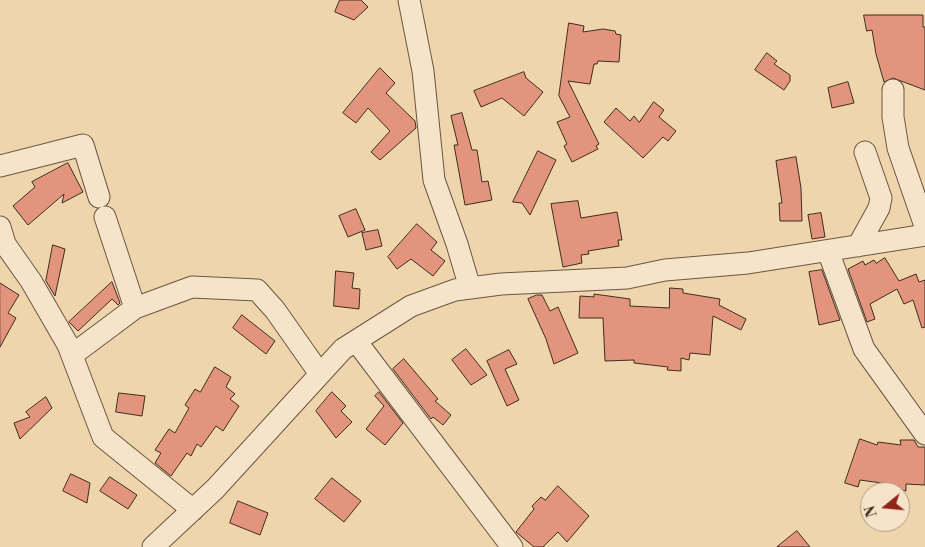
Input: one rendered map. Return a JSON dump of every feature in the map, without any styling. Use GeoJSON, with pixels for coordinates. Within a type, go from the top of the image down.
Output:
{"type":"FeatureCollection","features":[{"type":"Feature","properties":{"kind":"street"},"geometry":{"type":"LineString","coordinates":[[409,0],[423,71],[434,180],[457,244],[470,288]]}},
{"type":"Feature","properties":{"kind":"street"},"geometry":{"type":"LineString","coordinates":[[893,90],[893,117],[898,148],[925,226]]}},
{"type":"Feature","properties":{"kind":"street"},"geometry":{"type":"LineString","coordinates":[[0,166],[83,145],[135,308]]}},
{"type":"Feature","properties":{"kind":"street"},"geometry":{"type":"LineString","coordinates":[[858,246],[879,208],[881,198],[865,152]]}},
{"type":"Feature","properties":{"kind":"street"},"geometry":{"type":"LineString","coordinates":[[153,547],[215,489],[343,349],[411,306],[454,290],[501,284],[627,278],[665,270],[748,263],[925,235]]}},
{"type":"Feature","properties":{"kind":"street"},"geometry":{"type":"LineString","coordinates":[[2,238],[32,281],[68,344],[102,437],[193,510]]}},
{"type":"Feature","properties":{"kind":"street"},"geometry":{"type":"LineString","coordinates":[[828,251],[864,349],[925,434]]}},
{"type":"Feature","properties":{"kind":"street"},"geometry":{"type":"LineString","coordinates":[[72,355],[135,308],[192,287],[257,290],[275,310],[320,374]]}},
{"type":"Feature","properties":{"kind":"street"},"geometry":{"type":"LineString","coordinates":[[356,341],[512,547]]}},
{"type":"Feature","properties":{"kind":"building"},"geometry":{"type":"Polygon","coordinates":[[[340,0],[361,0],[368,7],[354,20],[335,12],[340,0]]]}},
{"type":"Feature","properties":{"kind":"building"},"geometry":{"type":"Polygon","coordinates":[[[864,15],[923,15],[923,27],[925,27],[925,90],[893,78],[884,82],[872,30],[867,31],[864,15]]]}},
{"type":"Feature","properties":{"kind":"building"},"geometry":{"type":"Polygon","coordinates":[[[569,23],[584,26],[583,32],[603,29],[615,31],[616,34],[621,35],[619,62],[598,61],[597,64],[594,64],[590,84],[568,81],[599,144],[596,146],[598,149],[572,162],[564,146],[567,144],[557,122],[570,117],[559,96],[569,23]]]}},
{"type":"Feature","properties":{"kind":"building"},"geometry":{"type":"Polygon","coordinates":[[[767,53],[777,61],[774,64],[790,75],[790,81],[784,90],[755,70],[767,53]]]}},
{"type":"Feature","properties":{"kind":"building"},"geometry":{"type":"Polygon","coordinates":[[[380,68],[395,83],[386,93],[415,121],[416,128],[380,160],[371,152],[390,131],[368,108],[356,123],[343,113],[380,68]]]}},
{"type":"Feature","properties":{"kind":"building"},"geometry":{"type":"Polygon","coordinates":[[[524,72],[526,78],[543,92],[524,116],[502,98],[481,107],[474,91],[524,72]]]}},
{"type":"Feature","properties":{"kind":"building"},"geometry":{"type":"Polygon","coordinates":[[[848,82],[854,103],[832,108],[828,88],[848,82]]]}},
{"type":"Feature","properties":{"kind":"building"},"geometry":{"type":"Polygon","coordinates":[[[654,102],[664,110],[659,117],[676,131],[668,141],[663,137],[643,158],[604,122],[616,108],[630,121],[634,116],[639,122],[654,102]]]}},
{"type":"Feature","properties":{"kind":"building"},"geometry":{"type":"Polygon","coordinates":[[[462,113],[472,150],[477,150],[482,182],[488,181],[492,200],[465,205],[454,145],[458,145],[451,116],[462,113]]]}},
{"type":"Feature","properties":{"kind":"building"},"geometry":{"type":"Polygon","coordinates":[[[538,151],[556,160],[530,215],[522,203],[513,202],[538,151]]]}},
{"type":"Feature","properties":{"kind":"building"},"geometry":{"type":"Polygon","coordinates":[[[796,157],[801,188],[802,221],[780,221],[779,203],[782,203],[776,161],[796,157]]]}},
{"type":"Feature","properties":{"kind":"building"},"geometry":{"type":"Polygon","coordinates":[[[68,163],[83,192],[62,203],[64,194],[28,225],[13,206],[35,187],[32,182],[68,163]]]}},
{"type":"Feature","properties":{"kind":"building"},"geometry":{"type":"Polygon","coordinates":[[[578,201],[581,218],[617,212],[622,240],[618,240],[619,246],[588,251],[589,254],[581,255],[582,263],[563,267],[551,204],[578,201]]]}},
{"type":"Feature","properties":{"kind":"building"},"geometry":{"type":"Polygon","coordinates":[[[356,209],[365,230],[348,237],[339,216],[356,209]]]}},
{"type":"Feature","properties":{"kind":"building"},"geometry":{"type":"Polygon","coordinates":[[[821,213],[825,237],[812,239],[808,215],[821,213]]]}},
{"type":"Feature","properties":{"kind":"building"},"geometry":{"type":"Polygon","coordinates":[[[417,224],[437,242],[431,250],[445,261],[433,276],[411,259],[397,269],[388,257],[417,224]]]}},
{"type":"Feature","properties":{"kind":"building"},"geometry":{"type":"Polygon","coordinates":[[[378,230],[382,246],[366,250],[362,233],[378,230]]]}},
{"type":"Feature","properties":{"kind":"building"},"geometry":{"type":"Polygon","coordinates":[[[53,245],[65,249],[55,296],[46,281],[53,245]]]}},
{"type":"Feature","properties":{"kind":"building"},"geometry":{"type":"Polygon","coordinates":[[[885,258],[899,281],[916,274],[919,282],[925,280],[925,327],[922,328],[913,300],[904,304],[897,289],[870,304],[875,319],[867,322],[848,269],[863,261],[865,265],[874,260],[876,263],[885,258]]]}},
{"type":"Feature","properties":{"kind":"building"},"geometry":{"type":"Polygon","coordinates":[[[822,270],[840,320],[819,325],[809,272],[822,270]]]}},
{"type":"Feature","properties":{"kind":"building"},"geometry":{"type":"Polygon","coordinates":[[[336,271],[354,273],[352,288],[360,289],[359,309],[334,306],[336,271]]]}},
{"type":"Feature","properties":{"kind":"building"},"geometry":{"type":"Polygon","coordinates":[[[112,282],[120,303],[118,305],[112,299],[78,331],[69,322],[112,282]]]}},
{"type":"Feature","properties":{"kind":"building"},"geometry":{"type":"Polygon","coordinates":[[[0,283],[19,295],[8,313],[16,318],[0,347],[0,283]]]}},
{"type":"Feature","properties":{"kind":"building"},"geometry":{"type":"Polygon","coordinates":[[[670,288],[683,289],[683,293],[720,299],[719,305],[746,319],[741,330],[713,316],[710,355],[690,353],[689,360],[681,358],[681,371],[667,370],[668,367],[634,363],[634,360],[605,361],[603,318],[579,318],[580,296],[594,297],[594,294],[630,299],[630,306],[669,308],[670,288]]]}},
{"type":"Feature","properties":{"kind":"building"},"geometry":{"type":"Polygon","coordinates":[[[542,295],[550,311],[558,307],[578,353],[554,364],[546,339],[528,299],[542,295]]]}},
{"type":"Feature","properties":{"kind":"building"},"geometry":{"type":"Polygon","coordinates":[[[242,315],[275,341],[266,354],[233,328],[242,315]]]}},
{"type":"Feature","properties":{"kind":"building"},"geometry":{"type":"Polygon","coordinates":[[[466,349],[487,375],[471,385],[452,360],[466,349]]]}},
{"type":"Feature","properties":{"kind":"building"},"geometry":{"type":"Polygon","coordinates":[[[509,350],[517,364],[505,369],[519,400],[507,406],[487,361],[509,350]]]}},
{"type":"Feature","properties":{"kind":"building"},"geometry":{"type":"Polygon","coordinates":[[[404,359],[438,399],[435,401],[451,415],[443,425],[433,417],[431,419],[393,369],[404,359]]]}},
{"type":"Feature","properties":{"kind":"building"},"geometry":{"type":"Polygon","coordinates":[[[215,367],[231,377],[226,387],[235,394],[230,399],[239,406],[223,431],[216,426],[201,447],[197,444],[191,456],[187,453],[171,476],[155,463],[161,453],[155,450],[169,429],[175,433],[189,408],[185,405],[195,389],[200,392],[215,367]]]}},
{"type":"Feature","properties":{"kind":"building"},"geometry":{"type":"Polygon","coordinates":[[[332,392],[346,406],[341,411],[352,422],[336,438],[316,411],[332,392]]]}},
{"type":"Feature","properties":{"kind":"building"},"geometry":{"type":"Polygon","coordinates":[[[379,392],[403,423],[385,445],[366,429],[384,406],[375,396],[379,392]]]}},
{"type":"Feature","properties":{"kind":"building"},"geometry":{"type":"Polygon","coordinates":[[[119,393],[145,396],[142,416],[116,412],[119,393]]]}},
{"type":"Feature","properties":{"kind":"building"},"geometry":{"type":"Polygon","coordinates":[[[46,397],[52,408],[20,439],[14,423],[30,417],[26,412],[46,397]]]}},
{"type":"Feature","properties":{"kind":"building"},"geometry":{"type":"Polygon","coordinates":[[[860,439],[877,445],[878,442],[901,445],[900,440],[914,440],[918,447],[925,447],[925,485],[910,484],[910,482],[860,480],[858,487],[845,483],[860,439]]]}},
{"type":"Feature","properties":{"kind":"building"},"geometry":{"type":"Polygon","coordinates":[[[71,474],[90,483],[87,503],[63,491],[71,474]]]}},
{"type":"Feature","properties":{"kind":"building"},"geometry":{"type":"Polygon","coordinates":[[[110,477],[137,495],[128,509],[100,491],[110,477]]]}},
{"type":"Feature","properties":{"kind":"building"},"geometry":{"type":"Polygon","coordinates":[[[332,478],[361,501],[344,522],[315,499],[332,478]]]}},
{"type":"Feature","properties":{"kind":"building"},"geometry":{"type":"Polygon","coordinates":[[[558,486],[589,516],[567,542],[558,532],[543,547],[534,547],[516,532],[534,509],[532,506],[541,497],[545,500],[558,486]]]}},
{"type":"Feature","properties":{"kind":"building"},"geometry":{"type":"Polygon","coordinates":[[[238,501],[268,513],[260,535],[230,523],[238,501]]]}},
{"type":"Feature","properties":{"kind":"building"},"geometry":{"type":"Polygon","coordinates":[[[797,531],[810,547],[777,547],[797,531]]]}}]}
